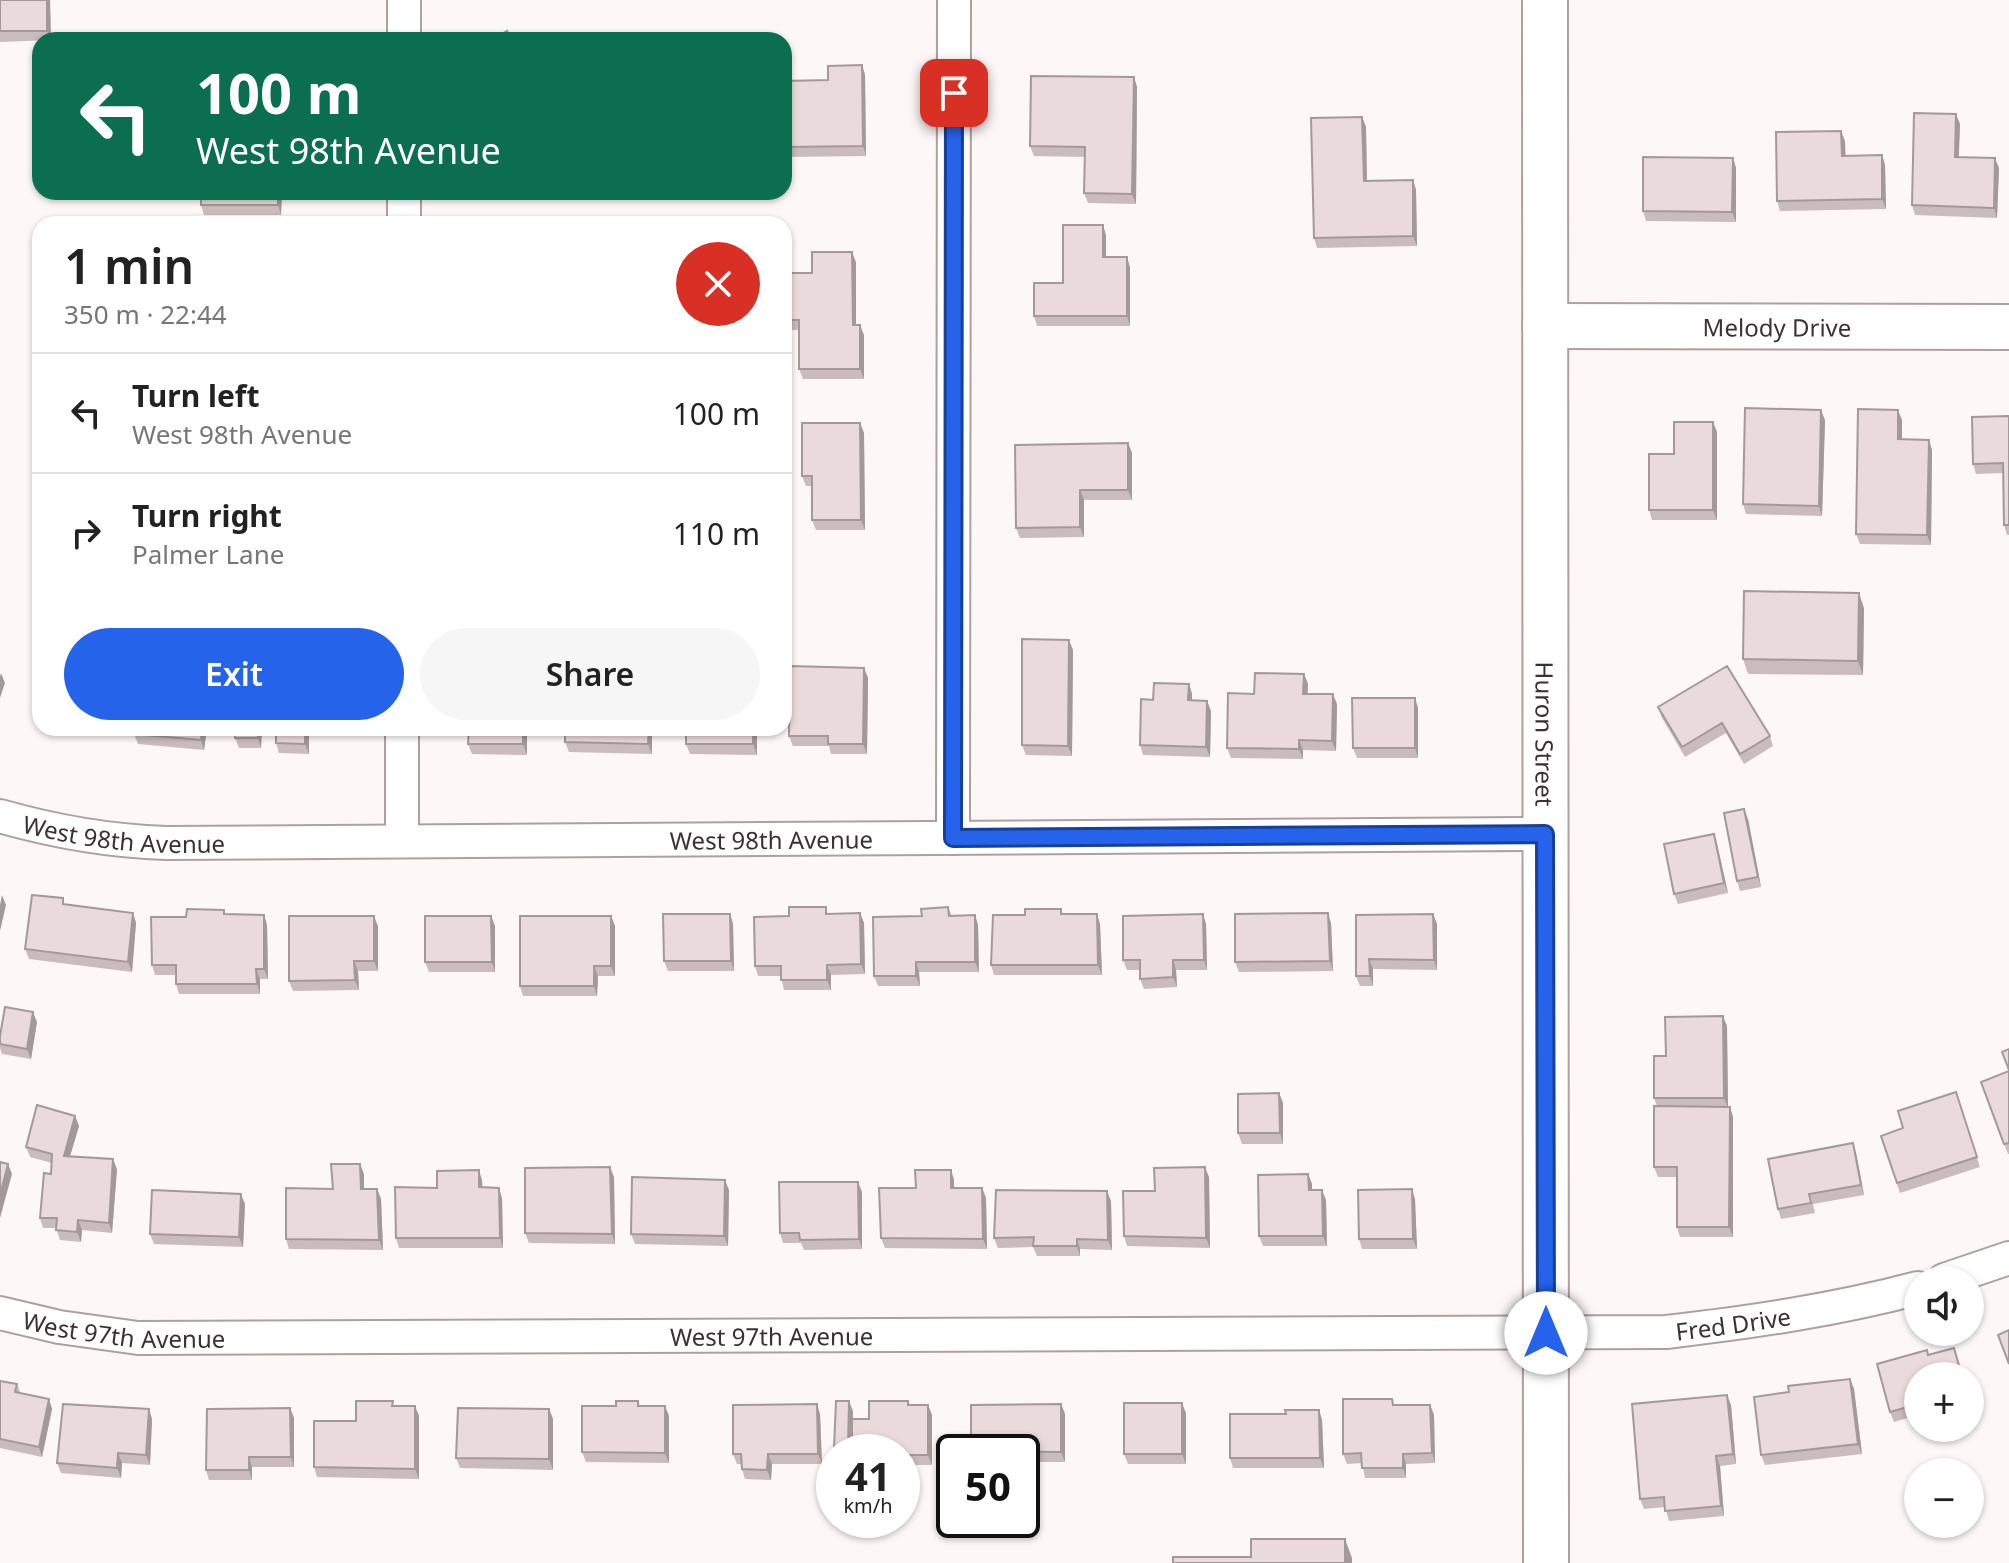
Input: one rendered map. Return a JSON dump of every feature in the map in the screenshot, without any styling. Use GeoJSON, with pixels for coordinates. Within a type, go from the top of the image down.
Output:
{"type":"FeatureCollection","features":[{"type":"Feature","properties":{"kind":"main road","name":"Huron Street"},"geometry":{"type":"LineString","coordinates":[[1545,0],[1546,1563]]}},
{"type":"Feature","properties":{"kind":"main road","name":"Melody Drive"},"geometry":{"type":"LineString","coordinates":[[1545,326],[2009,327]]}},
{"type":"Feature","properties":{"kind":"street"},"geometry":{"type":"LineString","coordinates":[[404,0],[404,32]]}},
{"type":"Feature","properties":{"kind":"street"},"geometry":{"type":"LineString","coordinates":[[953,838],[954,0]]}},
{"type":"Feature","properties":{"kind":"street"},"geometry":{"type":"LineString","coordinates":[[402,736],[402,841]]}},
{"type":"Feature","properties":{"kind":"street","name":"West 98th Avenue"},"geometry":{"type":"LineString","coordinates":[[0,816],[57,832],[123,841],[1545,834]]}},
{"type":"Feature","properties":{"kind":"street"},"geometry":{"type":"LineString","coordinates":[[1984,1266],[2009,1258]]}},
{"type":"Feature","properties":{"kind":"street","name":"Fred Drive"},"geometry":{"type":"LineString","coordinates":[[1546,1333],[1666,1332],[1753,1322],[1859,1304],[1904,1292]]}},
{"type":"Feature","properties":{"kind":"street","name":"West 97th Avenue"},"geometry":{"type":"LineString","coordinates":[[0,1313],[59,1327],[138,1338],[1546,1333]]}},
{"type":"Feature","properties":{"kind":"building"},"geometry":{"type":"Polygon","coordinates":[[[0,0],[47,0],[47,31],[0,31],[0,0]]]}},
{"type":"Feature","properties":{"kind":"building"},"geometry":{"type":"Polygon","coordinates":[[[862,65],[863,146],[792,147],[792,81],[828,80],[828,66],[862,65]]]}},
{"type":"Feature","properties":{"kind":"building"},"geometry":{"type":"Polygon","coordinates":[[[1031,76],[1134,77],[1132,194],[1084,193],[1085,147],[1030,146],[1031,76]]]}},
{"type":"Feature","properties":{"kind":"building"},"geometry":{"type":"Polygon","coordinates":[[[1914,113],[1956,114],[1955,157],[1995,158],[1994,208],[1912,205],[1914,113]]]}},
{"type":"Feature","properties":{"kind":"building"},"geometry":{"type":"Polygon","coordinates":[[[1362,117],[1364,181],[1413,180],[1413,236],[1314,238],[1311,118],[1362,117]]]}},
{"type":"Feature","properties":{"kind":"building"},"geometry":{"type":"Polygon","coordinates":[[[1841,131],[1842,156],[1882,155],[1882,199],[1777,201],[1776,132],[1841,131]]]}},
{"type":"Feature","properties":{"kind":"building"},"geometry":{"type":"Polygon","coordinates":[[[1643,157],[1733,158],[1732,212],[1643,211],[1643,157]]]}},
{"type":"Feature","properties":{"kind":"building"},"geometry":{"type":"Polygon","coordinates":[[[201,200],[278,200],[278,205],[201,205],[201,200]]]}},
{"type":"Feature","properties":{"kind":"building"},"geometry":{"type":"Polygon","coordinates":[[[1063,225],[1103,225],[1103,257],[1127,257],[1127,316],[1034,316],[1034,283],[1063,283],[1063,225]]]}},
{"type":"Feature","properties":{"kind":"building"},"geometry":{"type":"Polygon","coordinates":[[[812,252],[852,252],[853,325],[860,325],[860,369],[799,369],[799,320],[792,320],[792,273],[812,273],[812,252]]]}},
{"type":"Feature","properties":{"kind":"building"},"geometry":{"type":"Polygon","coordinates":[[[1745,408],[1821,410],[1819,506],[1743,504],[1745,408]]]}},
{"type":"Feature","properties":{"kind":"building"},"geometry":{"type":"Polygon","coordinates":[[[1858,409],[1898,410],[1898,439],[1929,440],[1927,535],[1856,534],[1858,409]]]}},
{"type":"Feature","properties":{"kind":"building"},"geometry":{"type":"Polygon","coordinates":[[[2009,416],[2009,525],[2004,525],[2003,463],[1973,464],[1972,417],[2009,416]]]}},
{"type":"Feature","properties":{"kind":"building"},"geometry":{"type":"Polygon","coordinates":[[[1674,422],[1713,422],[1713,510],[1649,510],[1649,454],[1674,454],[1674,422]]]}},
{"type":"Feature","properties":{"kind":"building"},"geometry":{"type":"Polygon","coordinates":[[[802,423],[860,423],[861,520],[812,520],[812,476],[802,476],[802,423]]]}},
{"type":"Feature","properties":{"kind":"building"},"geometry":{"type":"Polygon","coordinates":[[[1128,443],[1128,490],[1080,490],[1080,527],[1016,528],[1015,445],[1128,443]]]}},
{"type":"Feature","properties":{"kind":"building"},"geometry":{"type":"Polygon","coordinates":[[[1744,591],[1859,593],[1858,661],[1743,659],[1744,591]]]}},
{"type":"Feature","properties":{"kind":"building"},"geometry":{"type":"Polygon","coordinates":[[[1022,639],[1069,640],[1068,746],[1022,745],[1022,639]]]}},
{"type":"Feature","properties":{"kind":"building"},"geometry":{"type":"Polygon","coordinates":[[[792,666],[864,668],[863,744],[828,744],[828,736],[792,736],[792,666]]]}},
{"type":"Feature","properties":{"kind":"building"},"geometry":{"type":"Polygon","coordinates":[[[1727,666],[1770,736],[1740,754],[1722,723],[1682,747],[1658,707],[1727,666]]]}},
{"type":"Feature","properties":{"kind":"building"},"geometry":{"type":"Polygon","coordinates":[[[1255,673],[1304,674],[1303,694],[1333,694],[1332,741],[1299,740],[1299,749],[1227,748],[1228,693],[1254,694],[1255,673]]]}},
{"type":"Feature","properties":{"kind":"building"},"geometry":{"type":"Polygon","coordinates":[[[1154,683],[1189,684],[1188,700],[1207,701],[1206,747],[1140,745],[1141,699],[1153,700],[1154,683]]]}},
{"type":"Feature","properties":{"kind":"building"},"geometry":{"type":"Polygon","coordinates":[[[1352,698],[1415,698],[1415,748],[1353,748],[1352,698]]]}},
{"type":"Feature","properties":{"kind":"building"},"geometry":{"type":"Polygon","coordinates":[[[156,736],[201,736],[201,740],[156,736]]]}},
{"type":"Feature","properties":{"kind":"building"},"geometry":{"type":"Polygon","coordinates":[[[235,736],[258,736],[258,738],[235,736]]]}},
{"type":"Feature","properties":{"kind":"building"},"geometry":{"type":"Polygon","coordinates":[[[276,736],[305,736],[305,744],[276,743],[276,736]]]}},
{"type":"Feature","properties":{"kind":"building"},"geometry":{"type":"Polygon","coordinates":[[[468,736],[523,736],[523,744],[468,744],[468,736]]]}},
{"type":"Feature","properties":{"kind":"building"},"geometry":{"type":"Polygon","coordinates":[[[565,736],[648,736],[648,744],[565,742],[565,736]]]}},
{"type":"Feature","properties":{"kind":"building"},"geometry":{"type":"Polygon","coordinates":[[[686,736],[753,736],[753,744],[686,744],[686,736]]]}},
{"type":"Feature","properties":{"kind":"building"},"geometry":{"type":"Polygon","coordinates":[[[1744,809],[1758,877],[1737,881],[1724,813],[1744,809]]]}},
{"type":"Feature","properties":{"kind":"building"},"geometry":{"type":"Polygon","coordinates":[[[1714,834],[1724,883],[1674,894],[1664,844],[1714,834]]]}},
{"type":"Feature","properties":{"kind":"building"},"geometry":{"type":"Polygon","coordinates":[[[32,895],[63,898],[63,904],[133,913],[128,962],[25,949],[32,895]]]}},
{"type":"Feature","properties":{"kind":"building"},"geometry":{"type":"Polygon","coordinates":[[[789,907],[826,907],[826,914],[860,913],[861,964],[827,965],[827,980],[781,980],[781,966],[755,966],[754,917],[789,916],[789,907]]]}},
{"type":"Feature","properties":{"kind":"building"},"geometry":{"type":"Polygon","coordinates":[[[948,907],[949,916],[975,915],[975,962],[916,962],[916,976],[874,976],[873,917],[922,916],[921,909],[948,907]]]}},
{"type":"Feature","properties":{"kind":"building"},"geometry":{"type":"Polygon","coordinates":[[[187,909],[264,915],[264,969],[256,969],[257,984],[176,984],[176,965],[152,965],[151,917],[186,917],[187,909]]]}},
{"type":"Feature","properties":{"kind":"building"},"geometry":{"type":"Polygon","coordinates":[[[1025,909],[1061,909],[1061,914],[1097,914],[1098,965],[991,965],[993,915],[1025,915],[1025,909]]]}},
{"type":"Feature","properties":{"kind":"building"},"geometry":{"type":"Polygon","coordinates":[[[1328,913],[1330,961],[1235,962],[1235,914],[1328,913]]]}},
{"type":"Feature","properties":{"kind":"building"},"geometry":{"type":"Polygon","coordinates":[[[663,914],[730,914],[731,961],[664,961],[663,914]]]}},
{"type":"Feature","properties":{"kind":"building"},"geometry":{"type":"Polygon","coordinates":[[[1203,914],[1204,960],[1173,960],[1173,977],[1140,979],[1140,960],[1123,960],[1123,916],[1203,914]]]}},
{"type":"Feature","properties":{"kind":"building"},"geometry":{"type":"Polygon","coordinates":[[[1433,914],[1434,960],[1369,959],[1370,976],[1356,976],[1356,915],[1433,914]]]}},
{"type":"Feature","properties":{"kind":"building"},"geometry":{"type":"Polygon","coordinates":[[[289,916],[374,916],[374,961],[354,961],[355,980],[289,981],[289,916]]]}},
{"type":"Feature","properties":{"kind":"building"},"geometry":{"type":"Polygon","coordinates":[[[425,916],[491,916],[492,962],[425,962],[425,916]]]}},
{"type":"Feature","properties":{"kind":"building"},"geometry":{"type":"Polygon","coordinates":[[[520,916],[611,916],[611,966],[594,966],[594,986],[520,986],[520,916]]]}},
{"type":"Feature","properties":{"kind":"building"},"geometry":{"type":"Polygon","coordinates":[[[5,1007],[33,1012],[27,1049],[0,1044],[5,1007]]]}},
{"type":"Feature","properties":{"kind":"building"},"geometry":{"type":"Polygon","coordinates":[[[1723,1016],[1724,1098],[1654,1098],[1654,1056],[1666,1056],[1665,1017],[1723,1016]]]}},
{"type":"Feature","properties":{"kind":"building"},"geometry":{"type":"Polygon","coordinates":[[[2009,1049],[2009,1070],[2002,1052],[2009,1049]]]}},
{"type":"Feature","properties":{"kind":"building"},"geometry":{"type":"Polygon","coordinates":[[[2009,1071],[2009,1143],[2004,1144],[1981,1082],[2009,1071]]]}},
{"type":"Feature","properties":{"kind":"building"},"geometry":{"type":"Polygon","coordinates":[[[1956,1092],[1977,1157],[1897,1183],[1881,1136],[1903,1128],[1898,1111],[1956,1092]]]}},
{"type":"Feature","properties":{"kind":"building"},"geometry":{"type":"Polygon","coordinates":[[[1279,1093],[1280,1133],[1238,1133],[1238,1094],[1279,1093]]]}},
{"type":"Feature","properties":{"kind":"building"},"geometry":{"type":"Polygon","coordinates":[[[37,1105],[75,1116],[64,1156],[113,1159],[109,1223],[78,1220],[77,1232],[56,1230],[57,1218],[40,1218],[44,1173],[51,1174],[52,1154],[26,1147],[37,1105]]]}},
{"type":"Feature","properties":{"kind":"building"},"geometry":{"type":"Polygon","coordinates":[[[1654,1106],[1730,1107],[1729,1227],[1677,1227],[1677,1167],[1654,1167],[1654,1106]]]}},
{"type":"Feature","properties":{"kind":"building"},"geometry":{"type":"Polygon","coordinates":[[[1853,1143],[1861,1185],[1809,1194],[1811,1203],[1778,1209],[1768,1159],[1853,1143]]]}},
{"type":"Feature","properties":{"kind":"building"},"geometry":{"type":"Polygon","coordinates":[[[0,1162],[8,1164],[0,1195],[0,1162]]]}},
{"type":"Feature","properties":{"kind":"building"},"geometry":{"type":"Polygon","coordinates":[[[331,1164],[360,1164],[361,1189],[377,1189],[379,1240],[286,1239],[286,1188],[333,1189],[331,1164]]]}},
{"type":"Feature","properties":{"kind":"building"},"geometry":{"type":"Polygon","coordinates":[[[610,1167],[612,1234],[525,1233],[525,1168],[610,1167]]]}},
{"type":"Feature","properties":{"kind":"building"},"geometry":{"type":"Polygon","coordinates":[[[1205,1167],[1206,1238],[1124,1236],[1123,1191],[1155,1191],[1154,1168],[1205,1167]]]}},
{"type":"Feature","properties":{"kind":"building"},"geometry":{"type":"Polygon","coordinates":[[[479,1170],[479,1187],[499,1188],[500,1238],[396,1238],[395,1187],[437,1188],[437,1171],[479,1170]]]}},
{"type":"Feature","properties":{"kind":"building"},"geometry":{"type":"Polygon","coordinates":[[[915,1170],[951,1170],[951,1188],[982,1188],[983,1239],[881,1238],[879,1188],[916,1188],[915,1170]]]}},
{"type":"Feature","properties":{"kind":"building"},"geometry":{"type":"Polygon","coordinates":[[[1308,1174],[1309,1190],[1322,1190],[1323,1236],[1259,1236],[1258,1175],[1308,1174]]]}},
{"type":"Feature","properties":{"kind":"building"},"geometry":{"type":"Polygon","coordinates":[[[632,1177],[725,1180],[724,1236],[631,1234],[632,1177]]]}},
{"type":"Feature","properties":{"kind":"building"},"geometry":{"type":"Polygon","coordinates":[[[779,1182],[858,1182],[859,1239],[800,1240],[799,1233],[780,1233],[779,1182]]]}},
{"type":"Feature","properties":{"kind":"building"},"geometry":{"type":"Polygon","coordinates":[[[1412,1189],[1413,1239],[1359,1239],[1358,1190],[1412,1189]]]}},
{"type":"Feature","properties":{"kind":"building"},"geometry":{"type":"Polygon","coordinates":[[[152,1190],[241,1194],[239,1237],[150,1234],[152,1190]]]}},
{"type":"Feature","properties":{"kind":"building"},"geometry":{"type":"Polygon","coordinates":[[[996,1190],[1107,1191],[1108,1240],[1077,1239],[1077,1246],[1033,1246],[1034,1237],[994,1238],[996,1190]]]}},
{"type":"Feature","properties":{"kind":"building"},"geometry":{"type":"Polygon","coordinates":[[[2009,1330],[2009,1364],[1998,1335],[2009,1330]]]}},
{"type":"Feature","properties":{"kind":"building"},"geometry":{"type":"Polygon","coordinates":[[[1954,1348],[1958,1362],[1904,1362],[1904,1408],[1890,1412],[1877,1364],[1927,1350],[1928,1355],[1954,1348]]]}},
{"type":"Feature","properties":{"kind":"building"},"geometry":{"type":"Polygon","coordinates":[[[1850,1379],[1858,1444],[1761,1455],[1754,1397],[1789,1392],[1788,1386],[1850,1379]]]}},
{"type":"Feature","properties":{"kind":"building"},"geometry":{"type":"Polygon","coordinates":[[[0,1381],[17,1384],[15,1392],[49,1399],[39,1447],[0,1439],[0,1381]]]}},
{"type":"Feature","properties":{"kind":"building"},"geometry":{"type":"Polygon","coordinates":[[[1727,1395],[1733,1454],[1716,1456],[1721,1506],[1665,1511],[1664,1497],[1640,1499],[1632,1404],[1727,1395]]]}},
{"type":"Feature","properties":{"kind":"building"},"geometry":{"type":"Polygon","coordinates":[[[1343,1399],[1392,1399],[1393,1405],[1430,1405],[1432,1453],[1403,1454],[1403,1468],[1362,1468],[1361,1453],[1343,1454],[1343,1399]]]}},
{"type":"Feature","properties":{"kind":"building"},"geometry":{"type":"Polygon","coordinates":[[[356,1401],[393,1401],[392,1406],[415,1406],[415,1469],[314,1467],[314,1421],[356,1421],[356,1401]]]}},
{"type":"Feature","properties":{"kind":"building"},"geometry":{"type":"Polygon","coordinates":[[[616,1401],[638,1401],[638,1406],[665,1406],[665,1453],[582,1452],[582,1406],[616,1406],[616,1401]]]}},
{"type":"Feature","properties":{"kind":"building"},"geometry":{"type":"Polygon","coordinates":[[[836,1401],[849,1401],[848,1434],[835,1434],[836,1401]]]}},
{"type":"Feature","properties":{"kind":"building"},"geometry":{"type":"Polygon","coordinates":[[[869,1401],[908,1401],[908,1405],[928,1405],[928,1455],[920,1455],[920,1434],[852,1434],[852,1419],[869,1419],[869,1401]]]}},
{"type":"Feature","properties":{"kind":"building"},"geometry":{"type":"Polygon","coordinates":[[[1124,1403],[1182,1403],[1182,1454],[1124,1454],[1124,1403]]]}},
{"type":"Feature","properties":{"kind":"building"},"geometry":{"type":"Polygon","coordinates":[[[63,1404],[149,1409],[146,1455],[118,1453],[117,1468],[57,1463],[63,1404]]]}},
{"type":"Feature","properties":{"kind":"building"},"geometry":{"type":"Polygon","coordinates":[[[817,1404],[816,1454],[768,1454],[767,1470],[742,1469],[741,1454],[733,1454],[733,1405],[817,1404]]]}},
{"type":"Feature","properties":{"kind":"building"},"geometry":{"type":"Polygon","coordinates":[[[1061,1404],[1061,1452],[1040,1452],[1040,1434],[971,1434],[971,1405],[1061,1404]]]}},
{"type":"Feature","properties":{"kind":"building"},"geometry":{"type":"Polygon","coordinates":[[[290,1408],[291,1457],[249,1457],[249,1470],[206,1470],[207,1409],[290,1408]]]}},
{"type":"Feature","properties":{"kind":"building"},"geometry":{"type":"Polygon","coordinates":[[[458,1408],[549,1409],[549,1459],[456,1458],[458,1408]]]}},
{"type":"Feature","properties":{"kind":"building"},"geometry":{"type":"Polygon","coordinates":[[[1285,1410],[1319,1410],[1320,1458],[1230,1458],[1230,1414],[1286,1414],[1285,1410]]]}},
{"type":"Feature","properties":{"kind":"building"},"geometry":{"type":"Polygon","coordinates":[[[1251,1539],[1345,1539],[1345,1563],[1173,1563],[1173,1557],[1251,1557],[1251,1539]]]}},
{"type":"Feature","properties":{"kind":"route"},"geometry":{"type":"LineString","coordinates":[[954,93],[953,838],[1545,834],[1546,1333]]}}]}
